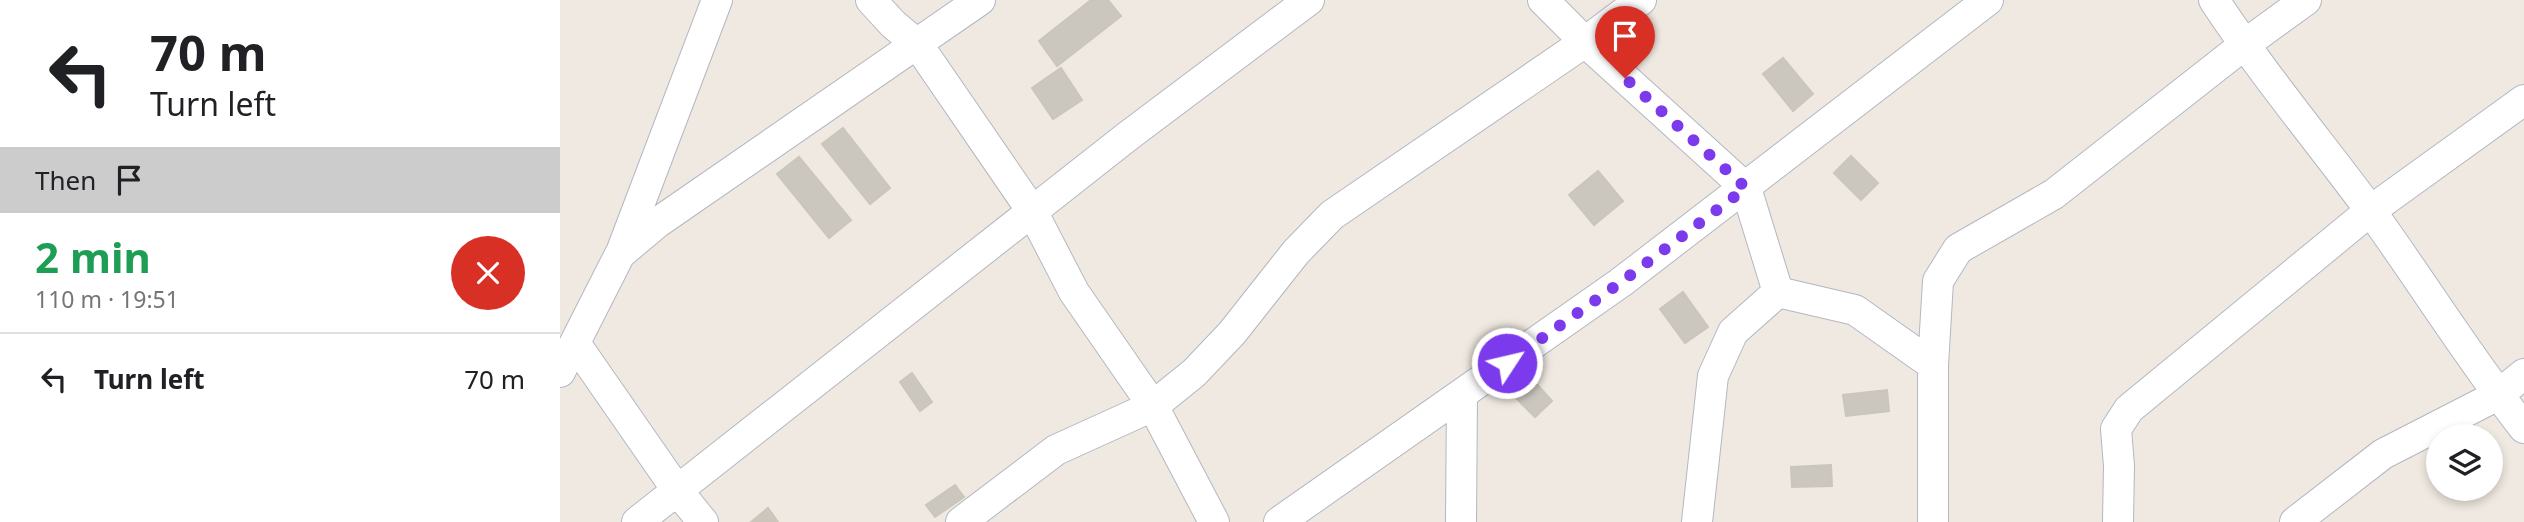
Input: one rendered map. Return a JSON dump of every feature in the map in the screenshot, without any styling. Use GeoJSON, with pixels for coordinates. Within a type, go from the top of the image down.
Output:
{"type":"FeatureCollection","features":[{"type":"Feature","properties":{"kind":"street"},"geometry":{"type":"LineString","coordinates":[[560,372],[620,254],[717,0]]}},
{"type":"Feature","properties":{"kind":"street"},"geometry":{"type":"LineString","coordinates":[[872,0],[893,24],[918,45],[1032,212],[1074,292],[1153,406],[1214,522]]}},
{"type":"Feature","properties":{"kind":"street"},"geometry":{"type":"LineString","coordinates":[[620,254],[657,223],[980,0]]}},
{"type":"Feature","properties":{"kind":"street"},"geometry":{"type":"LineString","coordinates":[[637,522],[1032,212],[1309,0]]}},
{"type":"Feature","properties":{"kind":"street"},"geometry":{"type":"LineString","coordinates":[[1543,0],[1585,42],[1746,188],[1778,292]]}},
{"type":"Feature","properties":{"kind":"street"},"geometry":{"type":"LineString","coordinates":[[961,522],[1056,450],[1153,406],[1194,373],[1232,332],[1296,251],[1332,215],[1585,42],[1641,0]]}},
{"type":"Feature","properties":{"kind":"street"},"geometry":{"type":"LineString","coordinates":[[1279,522],[1620,283],[1988,0]]}},
{"type":"Feature","properties":{"kind":"street"},"geometry":{"type":"LineString","coordinates":[[2214,0],[2244,45],[2370,211],[2498,395],[2524,428]]}},
{"type":"Feature","properties":{"kind":"street"},"geometry":{"type":"LineString","coordinates":[[1933,522],[1933,365],[1938,281],[1958,248],[2054,194],[2244,45],[2306,0]]}},
{"type":"Feature","properties":{"kind":"street"},"geometry":{"type":"LineString","coordinates":[[2118,522],[2119,466],[2116,429],[2129,409],[2370,211],[2524,100]]}},
{"type":"Feature","properties":{"kind":"street"},"geometry":{"type":"LineString","coordinates":[[1778,292],[1856,310],[1933,365]]}},
{"type":"Feature","properties":{"kind":"street"},"geometry":{"type":"LineString","coordinates":[[1696,522],[1713,376],[1732,332],[1778,292]]}},
{"type":"Feature","properties":{"kind":"street"},"geometry":{"type":"LineString","coordinates":[[575,343],[677,490],[703,522]]}},
{"type":"Feature","properties":{"kind":"street"},"geometry":{"type":"LineString","coordinates":[[2295,522],[2383,454],[2498,395],[2524,374]]}},
{"type":"Feature","properties":{"kind":"street"},"geometry":{"type":"LineString","coordinates":[[1461,522],[1462,395]]}},
{"type":"Feature","properties":{"kind":"building"},"geometry":{"type":"Polygon","coordinates":[[[1091,0],[1108,0],[1121,16],[1057,66],[1039,41],[1091,0]]]}},
{"type":"Feature","properties":{"kind":"building"},"geometry":{"type":"Polygon","coordinates":[[[1783,58],[1813,94],[1793,111],[1763,74],[1783,58]]]}},
{"type":"Feature","properties":{"kind":"building"},"geometry":{"type":"Polygon","coordinates":[[[1061,68],[1082,100],[1053,119],[1032,88],[1061,68]]]}},
{"type":"Feature","properties":{"kind":"building"},"geometry":{"type":"Polygon","coordinates":[[[843,128],[890,188],[870,204],[822,144],[843,128]]]}},
{"type":"Feature","properties":{"kind":"building"},"geometry":{"type":"Polygon","coordinates":[[[1851,156],[1878,183],[1861,200],[1834,173],[1851,156]]]}},
{"type":"Feature","properties":{"kind":"building"},"geometry":{"type":"Polygon","coordinates":[[[799,157],[851,220],[829,238],[777,174],[799,157]]]}},
{"type":"Feature","properties":{"kind":"building"},"geometry":{"type":"Polygon","coordinates":[[[1598,171],[1623,201],[1594,225],[1569,195],[1598,171]]]}},
{"type":"Feature","properties":{"kind":"building"},"geometry":{"type":"Polygon","coordinates":[[[1683,292],[1708,327],[1685,343],[1660,309],[1683,292]]]}},
{"type":"Feature","properties":{"kind":"building"},"geometry":{"type":"Polygon","coordinates":[[[912,373],[932,402],[920,411],[900,382],[912,373]]]}},
{"type":"Feature","properties":{"kind":"building"},"geometry":{"type":"Polygon","coordinates":[[[1534,381],[1552,401],[1535,417],[1516,398],[1534,381]]]}},
{"type":"Feature","properties":{"kind":"building"},"geometry":{"type":"Polygon","coordinates":[[[1887,390],[1889,411],[1846,416],[1843,395],[1887,390]]]}},
{"type":"Feature","properties":{"kind":"building"},"geometry":{"type":"Polygon","coordinates":[[[1831,465],[1832,486],[1792,487],[1791,467],[1831,465]]]}},
{"type":"Feature","properties":{"kind":"building"},"geometry":{"type":"Polygon","coordinates":[[[955,485],[964,497],[935,517],[926,505],[955,485]]]}},
{"type":"Feature","properties":{"kind":"building"},"geometry":{"type":"Polygon","coordinates":[[[768,508],[778,522],[751,522],[768,508]]]}},
{"type":"Feature","properties":{"kind":"route"},"geometry":{"type":"LineString","coordinates":[[1507,363],[1620,283],[1746,188],[1625,78]]}}]}
